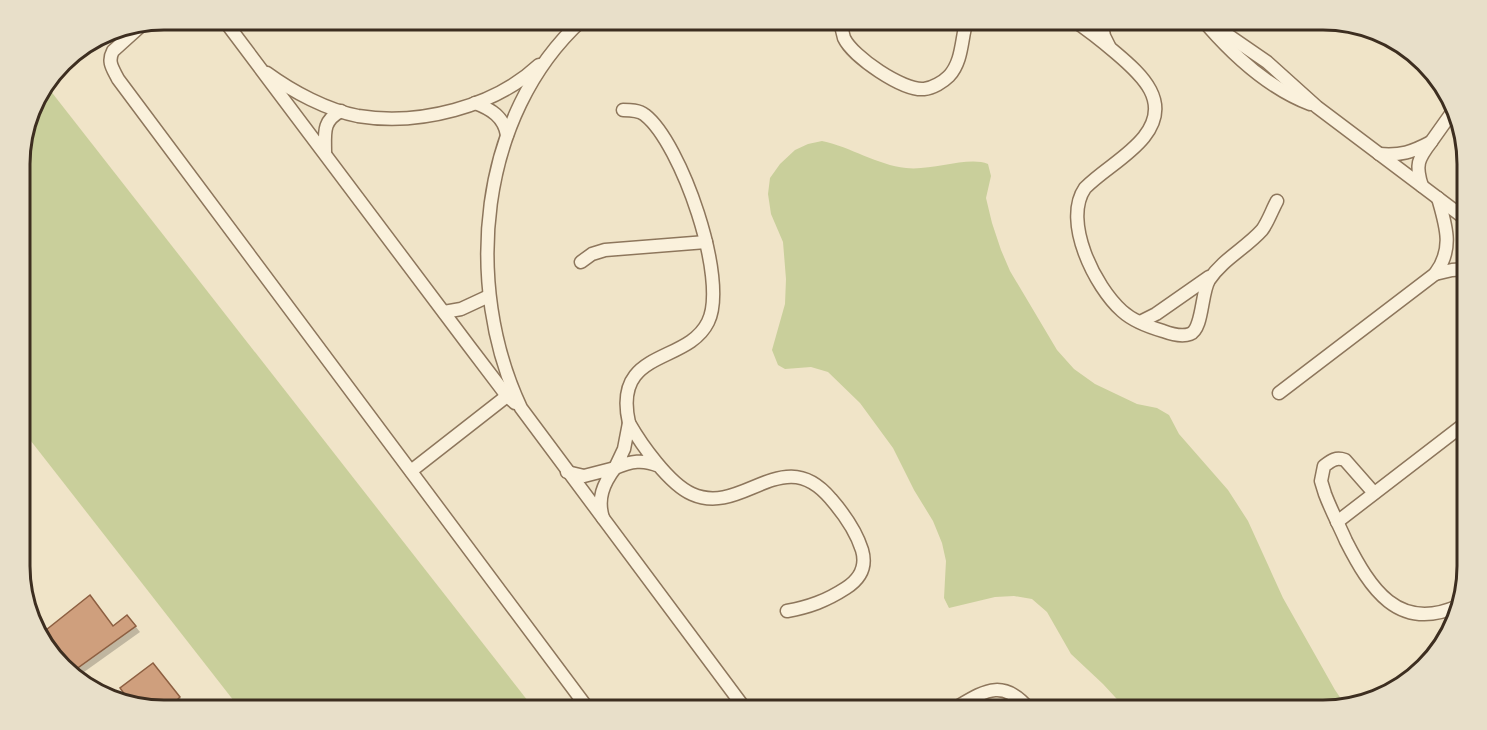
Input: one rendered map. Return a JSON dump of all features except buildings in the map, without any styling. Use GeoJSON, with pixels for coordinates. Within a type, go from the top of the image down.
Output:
{"type":"FeatureCollection","features":[{"type":"Feature","properties":{"kind":"street"},"geometry":{"type":"LineString","coordinates":[[232,30],[444,312],[509,392],[738,700]]}},
{"type":"Feature","properties":{"kind":"street"},"geometry":{"type":"LineString","coordinates":[[261,69],[314,100],[341,111],[356,116],[401,118],[446,112],[475,103],[515,84],[553,52],[573,30]]}},
{"type":"Feature","properties":{"kind":"street"},"geometry":{"type":"LineString","coordinates":[[842,30],[848,44],[866,61],[892,78],[924,89],[939,83],[953,70],[959,61],[965,30]]}},
{"type":"Feature","properties":{"kind":"street"},"geometry":{"type":"LineString","coordinates":[[1086,30],[1135,69],[1150,88],[1154,100],[1154,119],[1143,139],[1085,188],[1078,202],[1076,217],[1079,236],[1098,278],[1123,313],[1170,334],[1188,335],[1194,332],[1199,322],[1203,292],[1213,275],[1227,259],[1263,229],[1276,201]]}},
{"type":"Feature","properties":{"kind":"street"},"geometry":{"type":"LineString","coordinates":[[1103,30],[1111,50]]}},
{"type":"Feature","properties":{"kind":"street"},"geometry":{"type":"LineString","coordinates":[[1220,30],[1267,62],[1317,107],[1457,212]]}},
{"type":"Feature","properties":{"kind":"street"},"geometry":{"type":"LineString","coordinates":[[131,34],[113,51],[110,57],[118,79],[582,700]]}},
{"type":"Feature","properties":{"kind":"street"},"geometry":{"type":"LineString","coordinates":[[509,392],[495,336],[489,296],[488,239],[491,202],[507,135],[525,94],[553,52]]}},
{"type":"Feature","properties":{"kind":"street"},"geometry":{"type":"LineString","coordinates":[[475,103],[497,115],[506,127],[507,135]]}},
{"type":"Feature","properties":{"kind":"street"},"geometry":{"type":"LineString","coordinates":[[604,522],[600,498],[606,480],[624,450],[629,423],[626,402],[629,385],[634,377],[657,358],[694,337],[708,322],[712,304],[712,285],[706,242],[688,186],[661,133],[645,114],[623,110]]}},
{"type":"Feature","properties":{"kind":"street"},"geometry":{"type":"LineString","coordinates":[[325,153],[326,127],[332,116],[341,111]]}},
{"type":"Feature","properties":{"kind":"street"},"geometry":{"type":"LineString","coordinates":[[1422,186],[1417,171],[1418,162],[1449,118]]}},
{"type":"Feature","properties":{"kind":"street"},"geometry":{"type":"LineString","coordinates":[[1379,154],[1413,152],[1431,142]]}},
{"type":"Feature","properties":{"kind":"street"},"geometry":{"type":"LineString","coordinates":[[1279,393],[1435,274],[1444,263],[1447,236],[1438,198]]}},
{"type":"Feature","properties":{"kind":"street"},"geometry":{"type":"LineString","coordinates":[[581,262],[592,254],[605,250],[706,242]]}},
{"type":"Feature","properties":{"kind":"street"},"geometry":{"type":"LineString","coordinates":[[1435,274],[1457,271]]}},
{"type":"Feature","properties":{"kind":"street"},"geometry":{"type":"LineString","coordinates":[[1140,322],[1156,314],[1213,275]]}},
{"type":"Feature","properties":{"kind":"street"},"geometry":{"type":"LineString","coordinates":[[444,312],[461,309],[489,296]]}},
{"type":"Feature","properties":{"kind":"street"},"geometry":{"type":"LineString","coordinates":[[411,471],[509,392]]}},
{"type":"Feature","properties":{"kind":"street"},"geometry":{"type":"LineString","coordinates":[[629,423],[660,466],[688,492],[703,497],[722,498],[781,477],[792,476],[810,481],[827,494],[847,518],[856,536],[862,551],[863,570],[860,577],[846,588],[810,607],[787,611]]}},
{"type":"Feature","properties":{"kind":"street"},"geometry":{"type":"LineString","coordinates":[[1337,522],[1457,430]]}},
{"type":"Feature","properties":{"kind":"street"},"geometry":{"type":"LineString","coordinates":[[1374,493],[1346,460],[1339,458],[1329,462],[1322,473],[1321,481],[1337,522],[1361,572],[1370,584],[1389,601],[1410,612],[1436,614],[1450,609]]}},
{"type":"Feature","properties":{"kind":"street"},"geometry":{"type":"LineString","coordinates":[[567,472],[584,476],[637,461],[648,461],[660,466]]}},
{"type":"Feature","properties":{"kind":"street"},"geometry":{"type":"LineString","coordinates":[[970,700],[996,689],[1011,693],[1019,700]]}},
{"type":"Feature","properties":{"kind":"green space"},"geometry":{"type":"Polygon","coordinates":[[[52,92],[527,700],[233,700],[30,440],[30,155],[40,113],[52,92]]]}},
{"type":"Feature","properties":{"kind":"green space"},"geometry":{"type":"Polygon","coordinates":[[[822,141],[906,168],[927,168],[970,162],[988,164],[991,176],[986,198],[1001,250],[1010,271],[1057,350],[1074,369],[1095,384],[1137,404],[1157,408],[1169,415],[1179,434],[1228,490],[1248,521],[1283,598],[1341,698],[1118,700],[1071,654],[1047,612],[1032,599],[1014,596],[995,597],[949,608],[944,598],[946,561],[942,543],[933,521],[893,448],[860,403],[828,372],[811,367],[785,369],[778,365],[772,350],[785,304],[786,279],[783,242],[771,214],[768,194],[770,178],[780,164],[795,150],[822,141]]]}}]}
